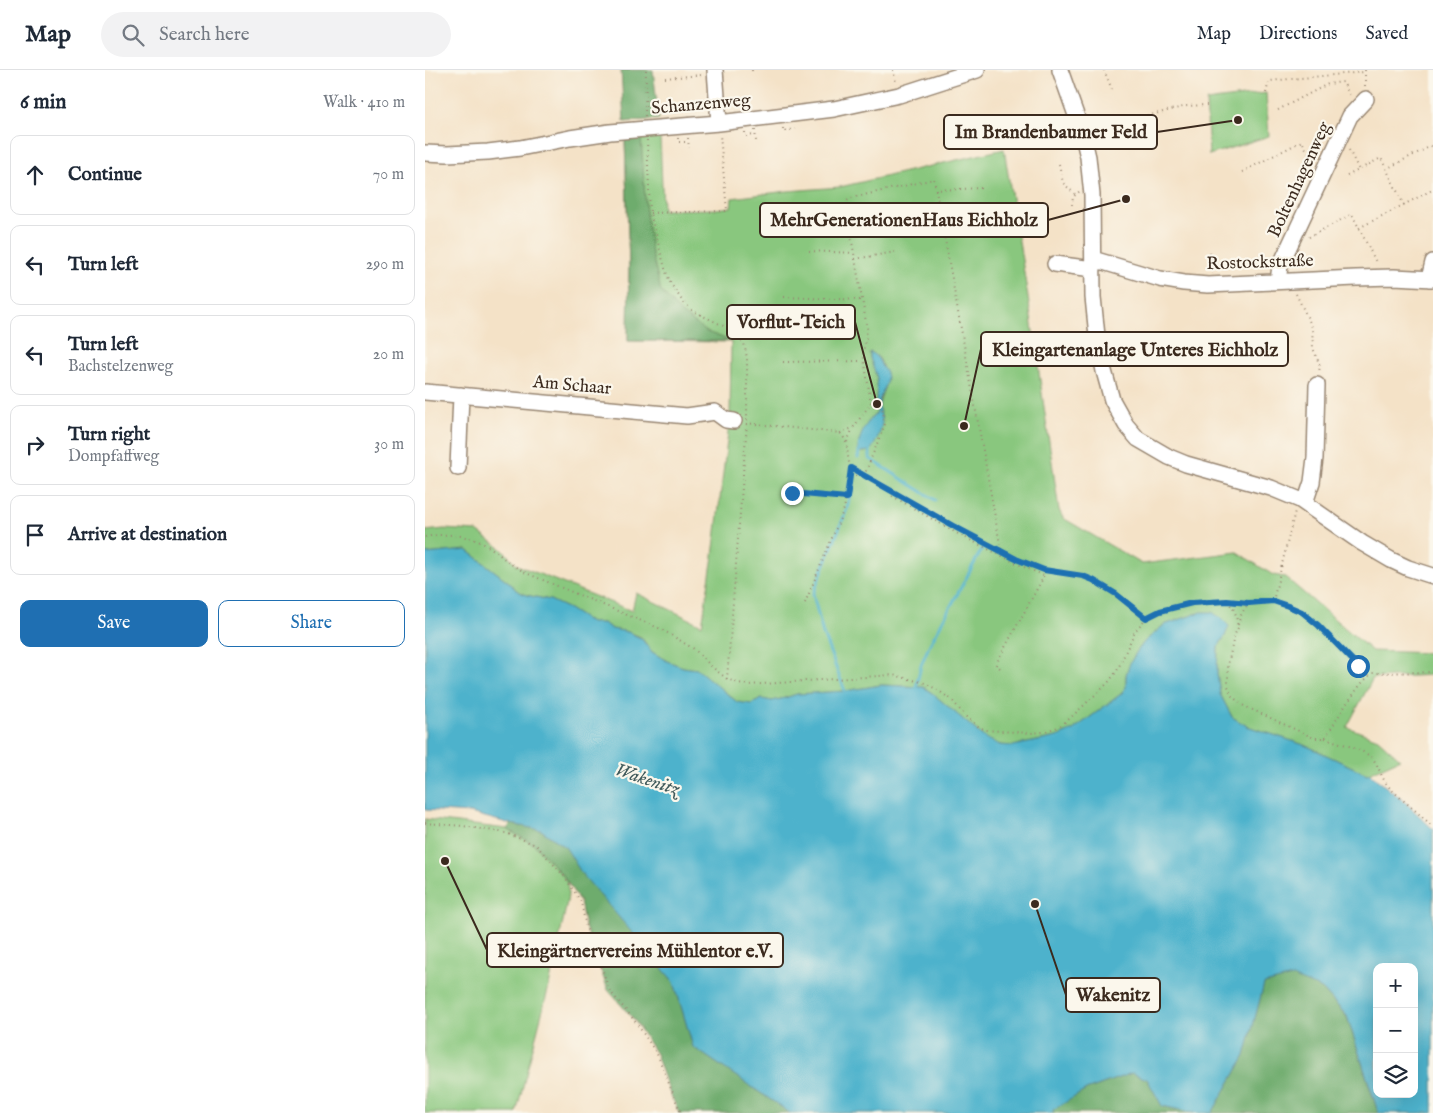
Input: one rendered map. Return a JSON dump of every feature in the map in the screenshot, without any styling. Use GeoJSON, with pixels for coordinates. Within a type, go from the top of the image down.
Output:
{"type":"FeatureCollection","features":[{"type":"Feature","properties":{"kind":"street","name":"Schanzenweg"},"geometry":{"type":"LineString","coordinates":[[425,153],[447,154],[496,151],[570,138],[719,123],[833,108],[899,95],[977,70]]}},
{"type":"Feature","properties":{"kind":"street"},"geometry":{"type":"LineString","coordinates":[[1060,70],[1082,132],[1088,157],[1092,187],[1093,297],[1097,336],[1112,400],[1126,425],[1138,439],[1169,457],[1271,488],[1303,502],[1362,543],[1391,560],[1433,576]]}},
{"type":"Feature","properties":{"kind":"street"},"geometry":{"type":"LineString","coordinates":[[715,72],[719,123]]}},
{"type":"Feature","properties":{"kind":"street","name":"Boltenhagenweg"},"geometry":{"type":"LineString","coordinates":[[1284,281],[1280,266],[1350,116],[1361,104]]}},
{"type":"Feature","properties":{"kind":"street"},"geometry":{"type":"LineString","coordinates":[[1431,279],[1433,262]]}},
{"type":"Feature","properties":{"kind":"street","name":"Rostockstraße"},"geometry":{"type":"LineString","coordinates":[[1055,264],[1093,264],[1184,284],[1208,285],[1384,277],[1431,279]]}},
{"type":"Feature","properties":{"kind":"street"},"geometry":{"type":"LineString","coordinates":[[1303,502],[1312,482],[1315,458],[1317,385]]}},
{"type":"Feature","properties":{"kind":"street","name":"Am Schaar"},"geometry":{"type":"LineString","coordinates":[[425,392],[687,416],[715,412],[726,420],[741,422]]}},
{"type":"Feature","properties":{"kind":"street"},"geometry":{"type":"LineString","coordinates":[[458,468],[461,396]]}},
{"type":"Feature","properties":{"kind":"path"},"geometry":{"type":"LineString","coordinates":[[646,70],[644,97],[651,212],[666,272],[675,292],[693,311],[734,331],[744,343],[747,358],[741,422],[727,678]]}},
{"type":"Feature","properties":{"kind":"path"},"geometry":{"type":"LineString","coordinates":[[1104,70],[1113,92]]}},
{"type":"Feature","properties":{"kind":"path"},"geometry":{"type":"LineString","coordinates":[[1266,92],[1269,81],[1365,71],[1361,104]]}},
{"type":"Feature","properties":{"kind":"path"},"geometry":{"type":"LineString","coordinates":[[665,78],[715,72]]}},
{"type":"Feature","properties":{"kind":"path"},"geometry":{"type":"LineString","coordinates":[[1278,110],[1328,84],[1343,82],[1361,104]]}},
{"type":"Feature","properties":{"kind":"path"},"geometry":{"type":"LineString","coordinates":[[1082,132],[1187,106],[1207,105]]}},
{"type":"Feature","properties":{"kind":"path"},"geometry":{"type":"LineString","coordinates":[[651,212],[727,211],[719,123]]}},
{"type":"Feature","properties":{"kind":"path"},"geometry":{"type":"LineString","coordinates":[[783,131],[795,130],[796,134]]}},
{"type":"Feature","properties":{"kind":"path"},"geometry":{"type":"LineString","coordinates":[[755,131],[756,140]]}},
{"type":"Feature","properties":{"kind":"path"},"geometry":{"type":"LineString","coordinates":[[744,132],[745,136],[755,135]]}},
{"type":"Feature","properties":{"kind":"path"},"geometry":{"type":"LineString","coordinates":[[1341,136],[1359,170]]}},
{"type":"Feature","properties":{"kind":"path"},"geometry":{"type":"LineString","coordinates":[[677,138],[677,142],[688,142]]}},
{"type":"Feature","properties":{"kind":"path"},"geometry":{"type":"LineString","coordinates":[[688,138],[689,148]]}},
{"type":"Feature","properties":{"kind":"path"},"geometry":{"type":"LineString","coordinates":[[1242,172],[1302,141],[1321,177]]}},
{"type":"Feature","properties":{"kind":"path"},"geometry":{"type":"LineString","coordinates":[[1386,169],[1433,145]]}},
{"type":"Feature","properties":{"kind":"path"},"geometry":{"type":"LineString","coordinates":[[1347,176],[1381,158],[1404,205]]}},
{"type":"Feature","properties":{"kind":"path"},"geometry":{"type":"LineString","coordinates":[[1059,164],[1063,183],[1075,194]]}},
{"type":"Feature","properties":{"kind":"path"},"geometry":{"type":"LineString","coordinates":[[847,443],[853,428],[871,403],[863,352],[867,333],[846,207],[847,201],[851,198],[934,179],[1001,550]]}},
{"type":"Feature","properties":{"kind":"path"},"geometry":{"type":"LineString","coordinates":[[935,190],[984,188]]}},
{"type":"Feature","properties":{"kind":"path"},"geometry":{"type":"LineString","coordinates":[[1359,228],[1432,190],[1433,192]]}},
{"type":"Feature","properties":{"kind":"path"},"geometry":{"type":"LineString","coordinates":[[1293,239],[1298,242],[1352,214],[1384,277]]}},
{"type":"Feature","properties":{"kind":"path"},"geometry":{"type":"LineString","coordinates":[[809,251],[854,253]]}},
{"type":"Feature","properties":{"kind":"path"},"geometry":{"type":"LineString","coordinates":[[855,259],[895,252]]}},
{"type":"Feature","properties":{"kind":"path"},"geometry":{"type":"LineString","coordinates":[[1210,253],[1214,277]]}},
{"type":"Feature","properties":{"kind":"path"},"geometry":{"type":"LineString","coordinates":[[1284,281],[1313,327],[1313,348],[1320,366],[1317,385]]}},
{"type":"Feature","properties":{"kind":"path"},"geometry":{"type":"LineString","coordinates":[[784,297],[862,300]]}},
{"type":"Feature","properties":{"kind":"path"},"geometry":{"type":"LineString","coordinates":[[783,362],[864,361]]}},
{"type":"Feature","properties":{"kind":"path"},"geometry":{"type":"LineString","coordinates":[[864,476],[885,424],[882,407]]}},
{"type":"Feature","properties":{"kind":"path"},"geometry":{"type":"LineString","coordinates":[[741,422],[839,433],[853,428]]}},
{"type":"Feature","properties":{"kind":"path"},"geometry":{"type":"LineString","coordinates":[[805,603],[841,518],[847,498],[851,468],[847,443],[839,433]]}},
{"type":"Feature","properties":{"kind":"path"},"geometry":{"type":"LineString","coordinates":[[851,468],[1016,559],[1044,570],[1083,576],[1093,580],[1116,594],[1146,618]]}},
{"type":"Feature","properties":{"kind":"path"},"geometry":{"type":"LineString","coordinates":[[850,474],[857,476]]}},
{"type":"Feature","properties":{"kind":"path"},"geometry":{"type":"LineString","coordinates":[[792,493],[847,498]]}},
{"type":"Feature","properties":{"kind":"path"},"geometry":{"type":"LineString","coordinates":[[892,496],[927,517],[1022,566],[1043,574]]}},
{"type":"Feature","properties":{"kind":"path"},"geometry":{"type":"LineString","coordinates":[[1273,601],[1295,512],[1303,502]]}},
{"type":"Feature","properties":{"kind":"path"},"geometry":{"type":"LineString","coordinates":[[927,517],[930,513]]}},
{"type":"Feature","properties":{"kind":"path"},"geometry":{"type":"LineString","coordinates":[[425,537],[447,534],[476,540],[494,550],[526,573],[661,629],[693,648],[712,667],[735,682],[748,685],[893,675],[925,683],[936,689],[952,700],[965,716],[986,730],[1043,732],[1058,727],[1108,683],[1117,671],[1135,631],[1146,618],[1160,611],[1192,603],[1273,601],[1302,612],[1318,625],[1358,666],[1373,674],[1433,672]]}},
{"type":"Feature","properties":{"kind":"path"},"geometry":{"type":"LineString","coordinates":[[1001,668],[996,665],[997,662],[1044,570]]}},
{"type":"Feature","properties":{"kind":"path"},"geometry":{"type":"LineString","coordinates":[[1227,601],[1237,614],[1238,628]]}},
{"type":"Feature","properties":{"kind":"path"},"geometry":{"type":"LineString","coordinates":[[1249,603],[1241,615],[1228,665],[1231,695],[1242,705],[1314,738],[1325,738],[1371,757],[1390,788],[1433,827]]}},
{"type":"Feature","properties":{"kind":"path"},"geometry":{"type":"LineString","coordinates":[[1325,738],[1361,684],[1373,674]]}},
{"type":"Feature","properties":{"kind":"path"},"geometry":{"type":"LineString","coordinates":[[425,823],[463,826],[506,833],[536,845],[565,877],[581,902],[586,927],[609,990],[635,1021],[657,1054],[681,1113]]}},
{"type":"Feature","properties":{"kind":"green space"},"geometry":{"type":"Polygon","coordinates":[[[621,70],[653,70],[659,119],[624,122],[621,70]]]}},
{"type":"Feature","properties":{"kind":"green space"},"geometry":{"type":"Polygon","coordinates":[[[1266,93],[1269,136],[1209,155],[1206,101],[1266,93]]]}},
{"type":"Feature","properties":{"kind":"green space"},"geometry":{"type":"Polygon","coordinates":[[[660,135],[663,210],[731,207],[732,198],[840,187],[1004,149],[1059,510],[1063,518],[1142,564],[1237,552],[1273,575],[1285,577],[1372,651],[1433,653],[1433,675],[1373,678],[1347,727],[1378,739],[1400,759],[1367,774],[1307,746],[1247,726],[1232,717],[1220,694],[1217,673],[1218,647],[1225,636],[1201,612],[1164,625],[1144,642],[1136,653],[1126,675],[1126,687],[1121,694],[1073,730],[1057,737],[1013,746],[1000,745],[985,738],[923,687],[881,685],[845,691],[797,694],[772,701],[762,699],[751,704],[737,702],[697,669],[683,667],[667,661],[652,652],[641,637],[612,629],[603,623],[591,623],[550,600],[526,595],[516,590],[510,583],[467,550],[425,554],[425,531],[444,529],[477,531],[502,549],[517,565],[632,611],[636,593],[702,625],[713,556],[730,416],[731,342],[628,341],[629,267],[625,139],[660,135]],[[870,352],[870,358],[877,378],[877,413],[871,418],[858,452],[865,452],[882,419],[879,406],[885,386],[884,374],[880,360],[870,352]]]}},
{"type":"Feature","properties":{"kind":"green space"},"geometry":{"type":"Polygon","coordinates":[[[641,137],[646,214],[652,254],[661,291],[681,313],[707,332],[731,341],[628,341],[629,267],[625,139],[641,137]]]}},
{"type":"Feature","properties":{"kind":"green space"},"geometry":{"type":"Polygon","coordinates":[[[425,819],[507,829],[535,845],[564,877],[567,884],[567,903],[549,986],[516,1113],[425,1113],[425,819]]]}},
{"type":"Feature","properties":{"kind":"green space"},"geometry":{"type":"Polygon","coordinates":[[[511,824],[541,830],[566,848],[583,874],[674,982],[693,1047],[790,1113],[679,1113],[656,1054],[635,1021],[608,990],[585,927],[580,902],[564,877],[535,845],[507,829],[511,824]]]}},
{"type":"Feature","properties":{"kind":"green space"},"geometry":{"type":"Polygon","coordinates":[[[1292,976],[1322,989],[1347,1017],[1377,1113],[1212,1113],[1245,1056],[1264,984],[1292,976]]]}},
{"type":"Feature","properties":{"kind":"green space"},"geometry":{"type":"Polygon","coordinates":[[[1132,1073],[1147,1079],[1162,1106],[1194,1113],[1053,1113],[1052,1110],[1086,1090],[1132,1073]]]}},
{"type":"Feature","properties":{"kind":"water"},"geometry":{"type":"Polygon","coordinates":[[[870,352],[878,358],[887,377],[879,403],[882,423],[871,449],[858,452],[858,444],[862,432],[877,413],[877,378],[870,358],[870,352]]]}},
{"type":"Feature","properties":{"kind":"water"},"geometry":{"type":"Polygon","coordinates":[[[467,550],[510,583],[516,590],[526,595],[550,600],[591,623],[603,623],[612,629],[628,632],[641,638],[652,652],[667,661],[683,667],[697,669],[737,702],[751,704],[762,699],[772,701],[797,694],[845,691],[881,685],[923,687],[985,738],[1000,745],[1013,746],[1057,737],[1073,730],[1121,694],[1126,687],[1126,675],[1136,653],[1144,642],[1164,625],[1201,612],[1212,612],[1229,626],[1218,647],[1217,673],[1220,694],[1232,717],[1247,726],[1307,746],[1367,774],[1369,773],[1406,803],[1433,829],[1433,1113],[1377,1113],[1373,1098],[1418,1098],[1418,963],[1373,963],[1373,1097],[1347,1016],[1322,989],[1292,977],[1264,984],[1245,1056],[1212,1113],[1194,1113],[1162,1106],[1147,1079],[1132,1073],[1086,1090],[1053,1110],[1053,1113],[790,1113],[693,1047],[674,982],[582,874],[566,848],[541,830],[470,813],[425,810],[425,554],[467,550]]]}},
{"type":"Feature","properties":{"kind":"waterway"},"geometry":{"type":"LineString","coordinates":[[870,450],[870,459]]}},
{"type":"Feature","properties":{"kind":"waterway"},"geometry":{"type":"LineString","coordinates":[[858,458],[859,452]]}},
{"type":"Feature","properties":{"kind":"waterway"},"geometry":{"type":"LineString","coordinates":[[872,460],[935,500]]}},
{"type":"Feature","properties":{"kind":"waterway"},"geometry":{"type":"LineString","coordinates":[[845,691],[823,634],[813,594],[847,509],[853,477]]}},
{"type":"Feature","properties":{"kind":"waterway"},"geometry":{"type":"LineString","coordinates":[[916,687],[921,665],[929,646],[982,549]]}},
{"type":"Feature","properties":{"kind":"place","name":"Im Brandenbaumer Feld"},"geometry":{"type":"Point","coordinates":[1238,120]}},
{"type":"Feature","properties":{"kind":"place","name":"MehrGenerationenHaus Eichholz"},"geometry":{"type":"Point","coordinates":[1126,199]}},
{"type":"Feature","properties":{"kind":"place","name":"Vorflut-Teich"},"geometry":{"type":"Point","coordinates":[877,404]}},
{"type":"Feature","properties":{"kind":"place","name":"Kleingartenanlage Unteres Eichholz"},"geometry":{"type":"Point","coordinates":[964,426]}},
{"type":"Feature","properties":{"kind":"place","name":"Kleingärtnervereins Mühlentor e.V."},"geometry":{"type":"Point","coordinates":[445,861]}},
{"type":"Feature","properties":{"kind":"place","name":"Wakenitz"},"geometry":{"type":"Point","coordinates":[1035,904]}},
{"type":"Feature","properties":{"kind":"route"},"geometry":{"type":"LineString","coordinates":[[792,493],[847,498],[851,468],[1016,559],[1044,570],[1083,576],[1093,580],[1116,594],[1146,618],[1160,611],[1192,603],[1273,601],[1302,612],[1318,625],[1358,666]]}}]}
